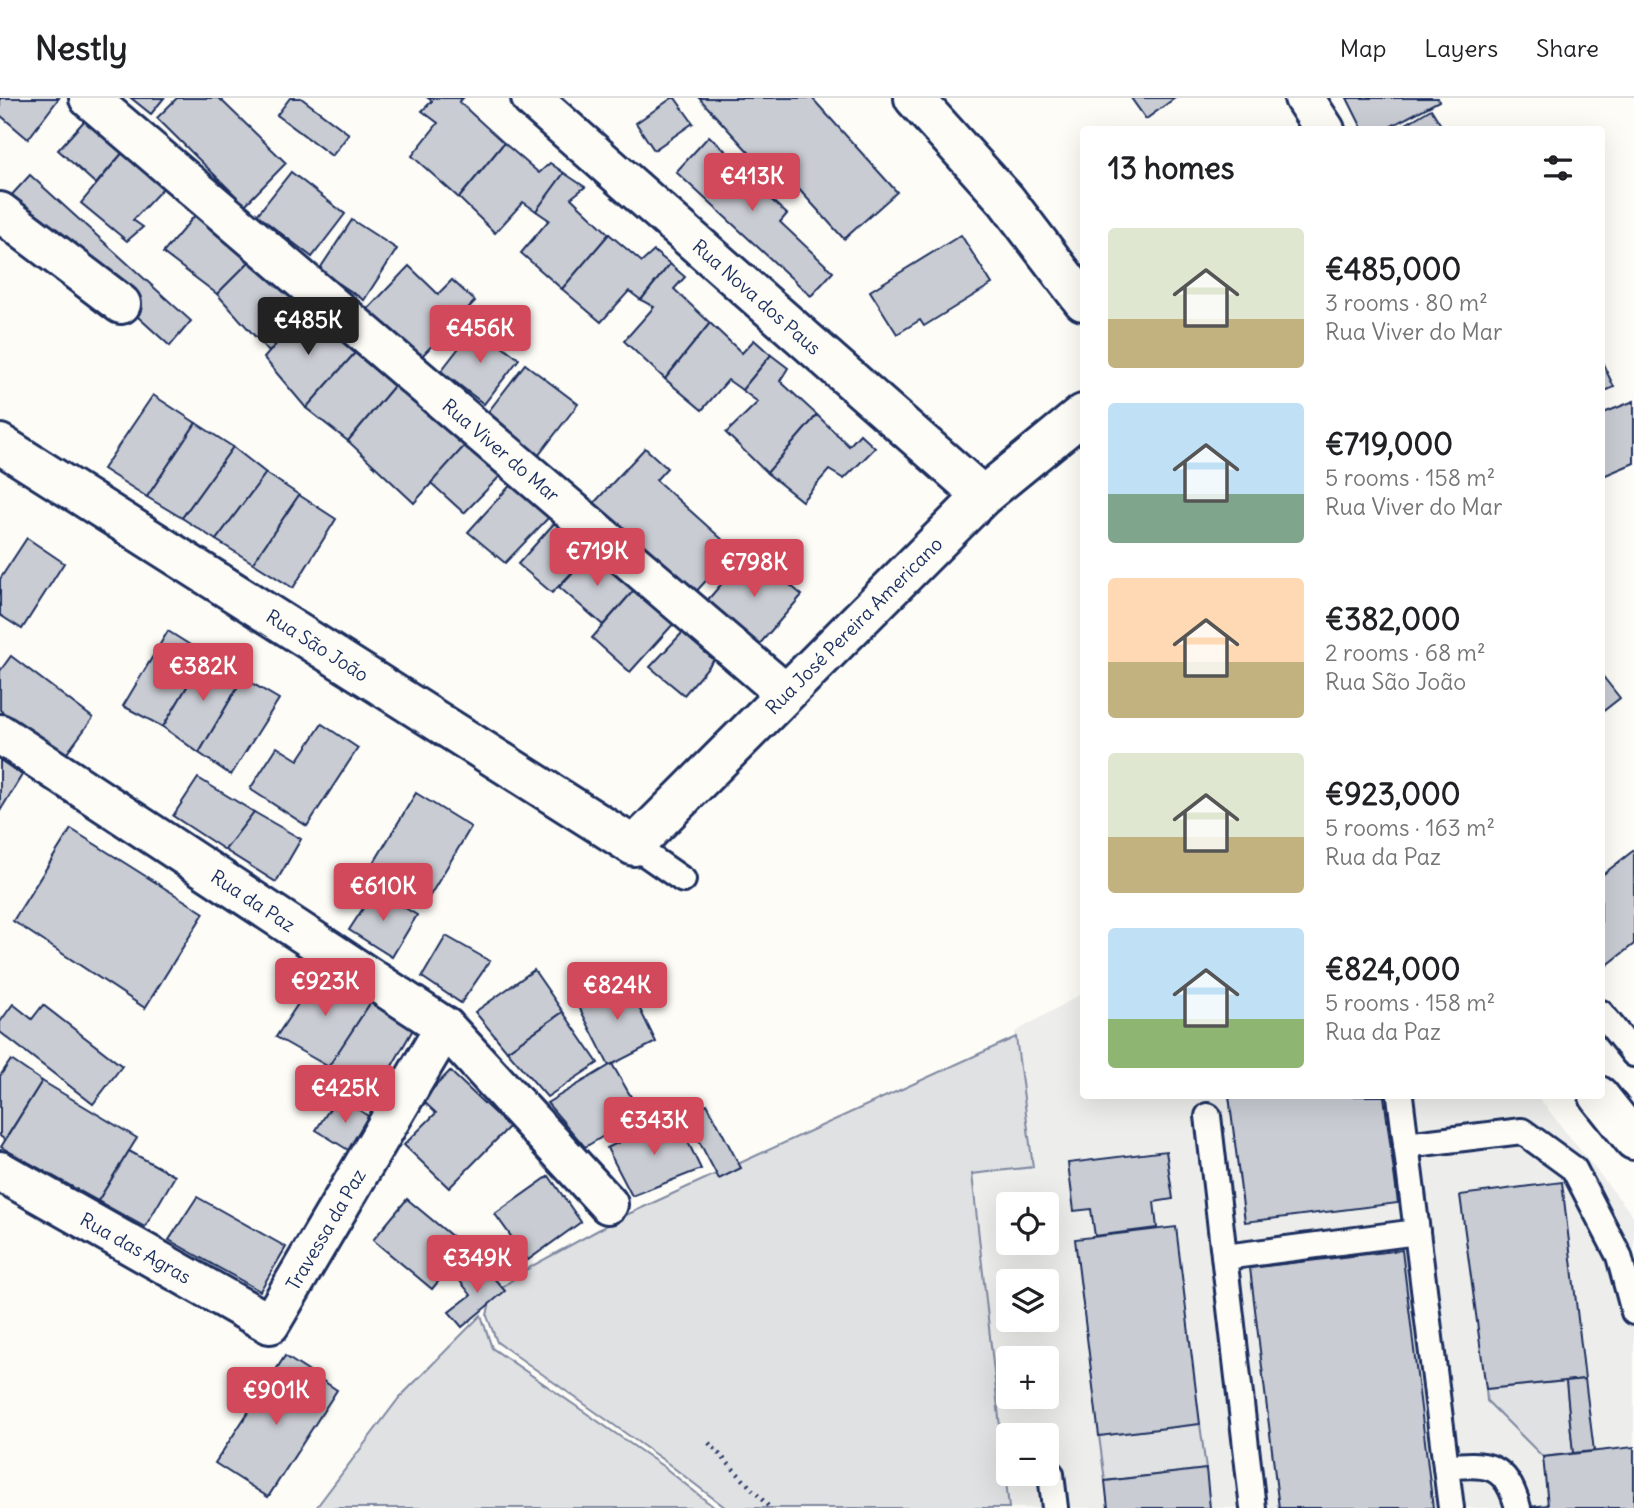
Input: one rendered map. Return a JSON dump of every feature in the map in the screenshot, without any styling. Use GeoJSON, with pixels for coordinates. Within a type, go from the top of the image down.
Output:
{"type":"FeatureCollection","features":[{"type":"Feature","properties":{"kind":"street","name":"Rua Viver do Mar"},"geometry":{"type":"LineString","coordinates":[[89,98],[785,693]]}},
{"type":"Feature","properties":{"kind":"street","name":"Rua Nova dos Paus"},"geometry":{"type":"LineString","coordinates":[[531,98],[983,496]]}},
{"type":"Feature","properties":{"kind":"street"},"geometry":{"type":"LineString","coordinates":[[914,98],[1006,200],[1080,297]]}},
{"type":"Feature","properties":{"kind":"street"},"geometry":{"type":"LineString","coordinates":[[1304,98],[1322,126]]}},
{"type":"Feature","properties":{"kind":"street"},"geometry":{"type":"LineString","coordinates":[[0,212],[121,304]]}},
{"type":"Feature","properties":{"kind":"street","name":"Rua José Pereira Americano"},"geometry":{"type":"LineString","coordinates":[[634,846],[983,496],[1080,416]]}},
{"type":"Feature","properties":{"kind":"street","name":"Rua São João"},"geometry":{"type":"LineString","coordinates":[[0,444],[634,846]]}},
{"type":"Feature","properties":{"kind":"street","name":"Rua da Paz"},"geometry":{"type":"LineString","coordinates":[[0,734],[445,1027],[608,1204]]}},
{"type":"Feature","properties":{"kind":"street","name":"Travessa da Paz"},"geometry":{"type":"LineString","coordinates":[[270,1324],[445,1027]]}},
{"type":"Feature","properties":{"kind":"street"},"geometry":{"type":"LineString","coordinates":[[1601,1099],[1634,1140]]}},
{"type":"Feature","properties":{"kind":"street","name":"Rua das Agras"},"geometry":{"type":"LineString","coordinates":[[0,1171],[270,1324]]}},
{"type":"Feature","properties":{"kind":"lane"},"geometry":{"type":"LineString","coordinates":[[634,846],[683,880]]}},
{"type":"Feature","properties":{"kind":"lane"},"geometry":{"type":"LineString","coordinates":[[1605,1018],[1634,1054]]}},
{"type":"Feature","properties":{"kind":"lane"},"geometry":{"type":"LineString","coordinates":[[1400,1099],[1451,1508]]}},
{"type":"Feature","properties":{"kind":"lane"},"geometry":{"type":"LineString","coordinates":[[1209,1116],[1253,1508]]}},
{"type":"Feature","properties":{"kind":"lane"},"geometry":{"type":"LineString","coordinates":[[1406,1145],[1522,1131],[1574,1169],[1619,1256],[1634,1312]]}},
{"type":"Feature","properties":{"kind":"lane"},"geometry":{"type":"LineString","coordinates":[[1224,1256],[1417,1232]]}},
{"type":"Feature","properties":{"kind":"lane"},"geometry":{"type":"LineString","coordinates":[[1446,1467],[1470,1464],[1490,1466],[1504,1474],[1514,1491],[1517,1508]]}},
{"type":"Feature","properties":{"kind":"lane"},"geometry":{"type":"LineString","coordinates":[[1052,1486],[1055,1508]]}},
{"type":"Feature","properties":{"kind":"path"},"geometry":{"type":"LineString","coordinates":[[709,1443],[770,1508]]}},
{"type":"Feature","properties":{"kind":"shaded area"},"geometry":{"type":"Polygon","coordinates":[[[1080,995],[1080,1099],[1539,1099],[1634,1217],[1634,1508],[1008,1508],[1006,1486],[1059,1486],[1059,1423],[999,1423],[997,1409],[1059,1409],[1059,1346],[996,1346],[996,1396],[972,1173],[1033,1167],[1015,1032],[1080,995]]]}},
{"type":"Feature","properties":{"kind":"shaded area"},"geometry":{"type":"Polygon","coordinates":[[[1016,1037],[1033,1167],[972,1174],[1000,1423],[996,1423],[996,1486],[1007,1486],[1009,1508],[726,1508],[497,1342],[487,1316],[491,1295],[532,1266],[624,1216],[1016,1037]]]}},
{"type":"Feature","properties":{"kind":"shaded area"},"geometry":{"type":"Polygon","coordinates":[[[481,1315],[492,1348],[664,1467],[715,1508],[316,1508],[399,1398],[481,1315]]]}},
{"type":"Feature","properties":{"kind":"shaded area"},"geometry":{"type":"Polygon","coordinates":[[[1566,1381],[1573,1453],[1543,1457],[1487,1401],[1486,1389],[1566,1381]]]}},
{"type":"Feature","properties":{"kind":"shaded area"},"geometry":{"type":"Polygon","coordinates":[[[1200,1424],[1206,1469],[1105,1481],[1099,1436],[1200,1424]]]}},
{"type":"Feature","properties":{"kind":"building"},"geometry":{"type":"Polygon","coordinates":[[[0,98],[59,98],[28,139],[0,115],[0,98]]]}},
{"type":"Feature","properties":{"kind":"building"},"geometry":{"type":"Polygon","coordinates":[[[131,98],[164,98],[151,114],[131,98]]]}},
{"type":"Feature","properties":{"kind":"building"},"geometry":{"type":"Polygon","coordinates":[[[177,98],[219,98],[286,163],[245,205],[157,118],[177,98]]]}},
{"type":"Feature","properties":{"kind":"building"},"geometry":{"type":"Polygon","coordinates":[[[290,98],[301,98],[349,134],[332,156],[277,115],[290,98]]]}},
{"type":"Feature","properties":{"kind":"building"},"geometry":{"type":"Polygon","coordinates":[[[428,98],[463,98],[459,102],[504,143],[459,198],[412,156],[438,123],[422,111],[432,101],[428,98]]]}},
{"type":"Feature","properties":{"kind":"building"},"geometry":{"type":"Polygon","coordinates":[[[675,98],[693,123],[654,150],[636,123],[675,98]]]}},
{"type":"Feature","properties":{"kind":"building"},"geometry":{"type":"Polygon","coordinates":[[[699,98],[812,98],[897,192],[844,239],[776,164],[767,172],[699,98]]]}},
{"type":"Feature","properties":{"kind":"building"},"geometry":{"type":"Polygon","coordinates":[[[1131,98],[1175,98],[1146,119],[1131,98]]]}},
{"type":"Feature","properties":{"kind":"building"},"geometry":{"type":"Polygon","coordinates":[[[1347,98],[1438,98],[1439,101],[1392,126],[1361,126],[1347,98]]]}},
{"type":"Feature","properties":{"kind":"building"},"geometry":{"type":"Polygon","coordinates":[[[1431,109],[1442,126],[1403,126],[1431,109]]]}},
{"type":"Feature","properties":{"kind":"building"},"geometry":{"type":"Polygon","coordinates":[[[86,119],[124,151],[96,184],[58,150],[86,119]]]}},
{"type":"Feature","properties":{"kind":"building"},"geometry":{"type":"Polygon","coordinates":[[[709,136],[759,181],[755,185],[787,214],[780,222],[833,272],[811,296],[676,172],[709,136]]]}},
{"type":"Feature","properties":{"kind":"building"},"geometry":{"type":"Polygon","coordinates":[[[504,143],[539,173],[550,163],[564,173],[536,211],[523,202],[495,233],[459,198],[504,143]]]}},
{"type":"Feature","properties":{"kind":"building"},"geometry":{"type":"Polygon","coordinates":[[[124,151],[164,187],[133,220],[143,227],[127,241],[81,203],[124,151]]]}},
{"type":"Feature","properties":{"kind":"building"},"geometry":{"type":"Polygon","coordinates":[[[291,172],[345,214],[312,257],[257,215],[291,172]]]}},
{"type":"Feature","properties":{"kind":"building"},"geometry":{"type":"Polygon","coordinates":[[[564,173],[585,187],[571,198],[609,234],[562,289],[521,253],[549,220],[536,211],[564,173]]]}},
{"type":"Feature","properties":{"kind":"building"},"geometry":{"type":"Polygon","coordinates":[[[30,175],[191,321],[170,346],[8,199],[30,175]]]}},
{"type":"Feature","properties":{"kind":"building"},"geometry":{"type":"Polygon","coordinates":[[[196,214],[251,260],[217,294],[163,253],[196,214]]]}},
{"type":"Feature","properties":{"kind":"building"},"geometry":{"type":"Polygon","coordinates":[[[352,220],[397,249],[364,300],[319,270],[352,220]]]}},
{"type":"Feature","properties":{"kind":"building"},"geometry":{"type":"Polygon","coordinates":[[[609,234],[642,262],[654,251],[670,264],[641,300],[629,291],[601,322],[562,289],[609,234]]]}},
{"type":"Feature","properties":{"kind":"building"},"geometry":{"type":"Polygon","coordinates":[[[961,235],[992,284],[924,326],[920,320],[897,334],[870,291],[961,235]]]}},
{"type":"Feature","properties":{"kind":"building"},"geometry":{"type":"Polygon","coordinates":[[[251,260],[307,309],[269,352],[217,294],[251,260]]]}},
{"type":"Feature","properties":{"kind":"building"},"geometry":{"type":"Polygon","coordinates":[[[670,264],[685,277],[674,289],[710,323],[665,379],[624,341],[654,307],[641,300],[670,264]]]}},
{"type":"Feature","properties":{"kind":"building"},"geometry":{"type":"Polygon","coordinates":[[[409,266],[438,294],[452,280],[475,301],[419,359],[367,310],[409,266]]]}},
{"type":"Feature","properties":{"kind":"building"},"geometry":{"type":"Polygon","coordinates":[[[307,309],[355,353],[306,408],[264,358],[307,309]]]}},
{"type":"Feature","properties":{"kind":"building"},"geometry":{"type":"Polygon","coordinates":[[[710,323],[742,353],[754,340],[771,355],[742,390],[728,380],[702,410],[665,379],[710,323]]]}},
{"type":"Feature","properties":{"kind":"building"},"geometry":{"type":"Polygon","coordinates":[[[476,326],[519,359],[484,404],[441,371],[476,326]]]}},
{"type":"Feature","properties":{"kind":"building"},"geometry":{"type":"Polygon","coordinates":[[[355,353],[394,386],[348,441],[306,408],[355,353]]]}},
{"type":"Feature","properties":{"kind":"building"},"geometry":{"type":"Polygon","coordinates":[[[771,355],[788,368],[780,381],[817,415],[767,473],[726,433],[758,402],[742,390],[771,355]]]}},
{"type":"Feature","properties":{"kind":"building"},"geometry":{"type":"Polygon","coordinates":[[[525,364],[578,404],[538,456],[485,416],[525,364]]]}},
{"type":"Feature","properties":{"kind":"building"},"geometry":{"type":"Polygon","coordinates":[[[1605,368],[1614,387],[1605,391],[1605,368]]]}},
{"type":"Feature","properties":{"kind":"building"},"geometry":{"type":"Polygon","coordinates":[[[394,386],[468,442],[414,503],[348,441],[394,386]]]}},
{"type":"Feature","properties":{"kind":"building"},"geometry":{"type":"Polygon","coordinates":[[[153,395],[196,423],[147,497],[103,469],[153,395]]]}},
{"type":"Feature","properties":{"kind":"building"},"geometry":{"type":"Polygon","coordinates":[[[1634,401],[1634,463],[1605,475],[1605,412],[1634,401]]]}},
{"type":"Feature","properties":{"kind":"building"},"geometry":{"type":"Polygon","coordinates":[[[817,415],[849,446],[860,434],[875,448],[844,479],[829,470],[802,501],[767,473],[817,415]]]}},
{"type":"Feature","properties":{"kind":"building"},"geometry":{"type":"Polygon","coordinates":[[[196,423],[233,447],[182,518],[147,497],[196,423]]]}},
{"type":"Feature","properties":{"kind":"building"},"geometry":{"type":"Polygon","coordinates":[[[468,442],[505,471],[464,513],[431,483],[468,442]]]}},
{"type":"Feature","properties":{"kind":"building"},"geometry":{"type":"Polygon","coordinates":[[[233,447],[266,473],[216,540],[182,518],[233,447]]]}},
{"type":"Feature","properties":{"kind":"building"},"geometry":{"type":"Polygon","coordinates":[[[645,448],[667,468],[656,480],[734,550],[693,595],[593,504],[645,448]]]}},
{"type":"Feature","properties":{"kind":"building"},"geometry":{"type":"Polygon","coordinates":[[[266,473],[299,495],[253,563],[216,540],[266,473]]]}},
{"type":"Feature","properties":{"kind":"building"},"geometry":{"type":"Polygon","coordinates":[[[515,480],[552,514],[505,563],[468,532],[515,480]]]}},
{"type":"Feature","properties":{"kind":"building"},"geometry":{"type":"Polygon","coordinates":[[[299,495],[336,519],[293,588],[253,563],[299,495]]]}},
{"type":"Feature","properties":{"kind":"building"},"geometry":{"type":"Polygon","coordinates":[[[557,520],[593,551],[552,593],[518,564],[557,520]]]}},
{"type":"Feature","properties":{"kind":"building"},"geometry":{"type":"Polygon","coordinates":[[[27,538],[64,563],[22,629],[0,615],[0,579],[27,538]]]}},
{"type":"Feature","properties":{"kind":"building"},"geometry":{"type":"Polygon","coordinates":[[[593,551],[635,589],[603,625],[559,587],[593,551]]]}},
{"type":"Feature","properties":{"kind":"building"},"geometry":{"type":"Polygon","coordinates":[[[750,551],[802,595],[757,647],[705,603],[750,551]]]}},
{"type":"Feature","properties":{"kind":"building"},"geometry":{"type":"Polygon","coordinates":[[[635,589],[675,622],[630,672],[592,638],[635,589]]]}},
{"type":"Feature","properties":{"kind":"building"},"geometry":{"type":"Polygon","coordinates":[[[168,631],[206,655],[163,727],[123,706],[168,631]]]}},
{"type":"Feature","properties":{"kind":"building"},"geometry":{"type":"Polygon","coordinates":[[[683,632],[714,660],[684,695],[650,667],[683,632]]]}},
{"type":"Feature","properties":{"kind":"building"},"geometry":{"type":"Polygon","coordinates":[[[206,655],[243,678],[199,753],[163,727],[206,655]]]}},
{"type":"Feature","properties":{"kind":"building"},"geometry":{"type":"Polygon","coordinates":[[[11,656],[93,718],[64,757],[0,710],[0,671],[11,656]]]}},
{"type":"Feature","properties":{"kind":"building"},"geometry":{"type":"Polygon","coordinates":[[[243,678],[279,699],[231,775],[199,753],[243,678]]]}},
{"type":"Feature","properties":{"kind":"building"},"geometry":{"type":"Polygon","coordinates":[[[1605,679],[1620,698],[1605,710],[1605,679]]]}},
{"type":"Feature","properties":{"kind":"building"},"geometry":{"type":"Polygon","coordinates":[[[322,724],[358,748],[307,826],[250,789],[277,747],[298,760],[322,724]]]}},
{"type":"Feature","properties":{"kind":"building"},"geometry":{"type":"Polygon","coordinates":[[[0,760],[22,775],[0,811],[0,760]]]}},
{"type":"Feature","properties":{"kind":"building"},"geometry":{"type":"Polygon","coordinates":[[[198,778],[254,812],[225,850],[173,816],[198,778]]]}},
{"type":"Feature","properties":{"kind":"building"},"geometry":{"type":"Polygon","coordinates":[[[416,793],[471,827],[428,899],[372,866],[416,793]]]}},
{"type":"Feature","properties":{"kind":"building"},"geometry":{"type":"Polygon","coordinates":[[[254,812],[301,839],[276,882],[225,850],[254,812]]]}},
{"type":"Feature","properties":{"kind":"building"},"geometry":{"type":"Polygon","coordinates":[[[71,829],[204,913],[145,1008],[13,921],[71,829]]]}},
{"type":"Feature","properties":{"kind":"building"},"geometry":{"type":"Polygon","coordinates":[[[1634,850],[1634,944],[1605,967],[1605,873],[1634,850]]]}},
{"type":"Feature","properties":{"kind":"building"},"geometry":{"type":"Polygon","coordinates":[[[375,890],[417,915],[392,957],[349,930],[375,890]]]}},
{"type":"Feature","properties":{"kind":"building"},"geometry":{"type":"Polygon","coordinates":[[[446,936],[490,961],[461,1003],[422,977],[446,936]]]}},
{"type":"Feature","properties":{"kind":"building"},"geometry":{"type":"Polygon","coordinates":[[[321,969],[373,999],[329,1067],[276,1037],[321,969]]]}},
{"type":"Feature","properties":{"kind":"building"},"geometry":{"type":"Polygon","coordinates":[[[534,970],[563,1012],[507,1051],[475,1012],[534,970]]]}},
{"type":"Feature","properties":{"kind":"building"},"geometry":{"type":"Polygon","coordinates":[[[625,979],[656,1042],[609,1066],[577,1003],[625,979]]]}},
{"type":"Feature","properties":{"kind":"building"},"geometry":{"type":"Polygon","coordinates":[[[373,999],[415,1026],[370,1104],[323,1075],[373,999]]]}},
{"type":"Feature","properties":{"kind":"building"},"geometry":{"type":"Polygon","coordinates":[[[13,1004],[32,1019],[43,1005],[122,1066],[93,1104],[0,1032],[0,1022],[13,1004]]]}},
{"type":"Feature","properties":{"kind":"building"},"geometry":{"type":"Polygon","coordinates":[[[563,1012],[598,1063],[547,1097],[507,1051],[563,1012]]]}},
{"type":"Feature","properties":{"kind":"building"},"geometry":{"type":"Polygon","coordinates":[[[11,1060],[42,1081],[5,1140],[0,1136],[0,1076],[11,1060]]]}},
{"type":"Feature","properties":{"kind":"building"},"geometry":{"type":"Polygon","coordinates":[[[612,1064],[641,1114],[585,1147],[547,1103],[612,1064]]]}},
{"type":"Feature","properties":{"kind":"building"},"geometry":{"type":"Polygon","coordinates":[[[450,1071],[509,1127],[449,1188],[404,1145],[436,1113],[422,1100],[450,1071]]]}},
{"type":"Feature","properties":{"kind":"building"},"geometry":{"type":"Polygon","coordinates":[[[42,1081],[137,1138],[98,1201],[1,1147],[42,1081]]]}},
{"type":"Feature","properties":{"kind":"building"},"geometry":{"type":"Polygon","coordinates":[[[338,1096],[374,1120],[353,1153],[316,1130],[338,1096]]]}},
{"type":"Feature","properties":{"kind":"building"},"geometry":{"type":"Polygon","coordinates":[[[1229,1099],[1384,1099],[1398,1203],[1245,1222],[1229,1099]]]}},
{"type":"Feature","properties":{"kind":"building"},"geometry":{"type":"Polygon","coordinates":[[[707,1104],[741,1168],[719,1179],[685,1115],[707,1104]]]}},
{"type":"Feature","properties":{"kind":"building"},"geometry":{"type":"Polygon","coordinates":[[[675,1115],[701,1169],[632,1196],[607,1148],[675,1115]]]}},
{"type":"Feature","properties":{"kind":"building"},"geometry":{"type":"Polygon","coordinates":[[[129,1151],[175,1176],[145,1227],[98,1201],[129,1151]]]}},
{"type":"Feature","properties":{"kind":"building"},"geometry":{"type":"Polygon","coordinates":[[[1166,1151],[1173,1199],[1154,1202],[1157,1228],[1095,1236],[1091,1209],[1074,1211],[1068,1163],[1166,1151]]]}},
{"type":"Feature","properties":{"kind":"building"},"geometry":{"type":"Polygon","coordinates":[[[549,1176],[581,1222],[528,1260],[495,1214],[549,1176]]]}},
{"type":"Feature","properties":{"kind":"building"},"geometry":{"type":"Polygon","coordinates":[[[1562,1182],[1585,1379],[1486,1389],[1460,1195],[1562,1182]]]}},
{"type":"Feature","properties":{"kind":"building"},"geometry":{"type":"Polygon","coordinates":[[[197,1197],[286,1247],[260,1291],[169,1240],[197,1197]]]}},
{"type":"Feature","properties":{"kind":"building"},"geometry":{"type":"Polygon","coordinates":[[[407,1199],[466,1248],[432,1289],[373,1240],[407,1199]]]}},
{"type":"Feature","properties":{"kind":"building"},"geometry":{"type":"Polygon","coordinates":[[[1176,1227],[1200,1424],[1099,1436],[1075,1239],[1176,1227]]]}},
{"type":"Feature","properties":{"kind":"building"},"geometry":{"type":"Polygon","coordinates":[[[1402,1250],[1433,1508],[1279,1508],[1250,1268],[1402,1250]]]}},
{"type":"Feature","properties":{"kind":"building"},"geometry":{"type":"Polygon","coordinates":[[[481,1263],[505,1291],[462,1327],[449,1312],[471,1295],[460,1281],[481,1263]]]}},
{"type":"Feature","properties":{"kind":"building"},"geometry":{"type":"Polygon","coordinates":[[[285,1356],[337,1390],[268,1497],[215,1463],[285,1356]]]}},
{"type":"Feature","properties":{"kind":"building"},"geometry":{"type":"Polygon","coordinates":[[[1585,1379],[1594,1451],[1573,1453],[1566,1381],[1585,1379]]]}},
{"type":"Feature","properties":{"kind":"building"},"geometry":{"type":"Polygon","coordinates":[[[1634,1447],[1634,1508],[1519,1508],[1548,1505],[1543,1457],[1634,1447]]]}},
{"type":"Feature","properties":{"kind":"building"},"geometry":{"type":"Polygon","coordinates":[[[1206,1469],[1210,1508],[1108,1508],[1105,1481],[1206,1469]]]}}]}
